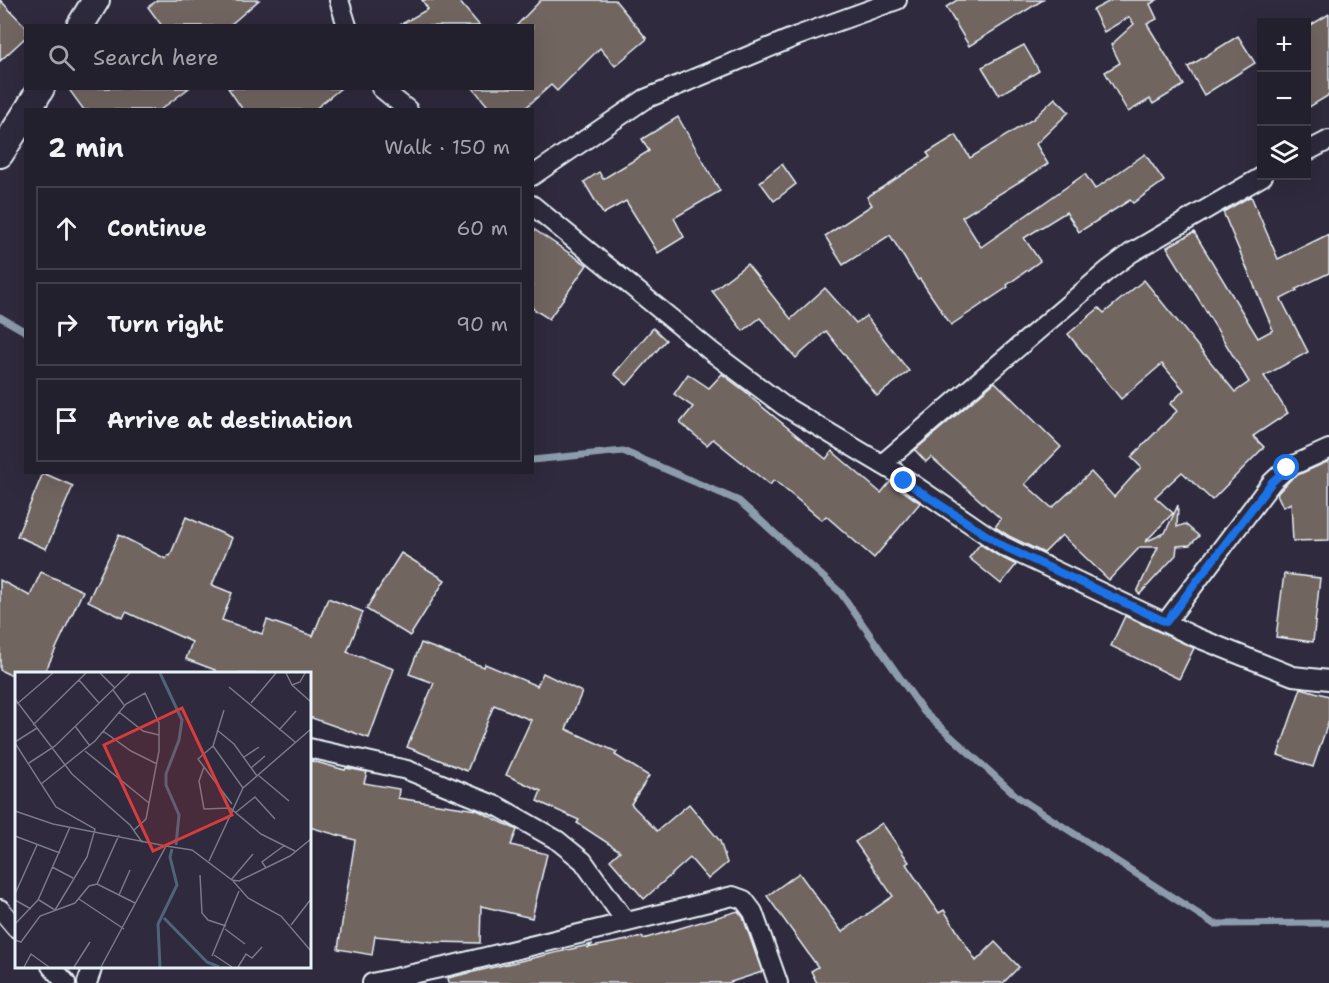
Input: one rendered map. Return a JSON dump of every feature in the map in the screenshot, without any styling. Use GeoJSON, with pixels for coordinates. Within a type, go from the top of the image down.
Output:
{"type":"FeatureCollection","features":[{"type":"Feature","properties":{"kind":"street"},"geometry":{"type":"LineString","coordinates":[[81,24],[96,0]]}},
{"type":"Feature","properties":{"kind":"street"},"geometry":{"type":"LineString","coordinates":[[339,0],[346,24]]}},
{"type":"Feature","properties":{"kind":"street"},"geometry":{"type":"LineString","coordinates":[[534,175],[645,99],[798,36],[897,0]]}},
{"type":"Feature","properties":{"kind":"street"},"geometry":{"type":"LineString","coordinates":[[29,108],[40,90]]}},
{"type":"Feature","properties":{"kind":"street"},"geometry":{"type":"LineString","coordinates":[[383,90],[406,108]]}},
{"type":"Feature","properties":{"kind":"street"},"geometry":{"type":"LineString","coordinates":[[0,153],[24,116]]}},
{"type":"Feature","properties":{"kind":"street"},"geometry":{"type":"LineString","coordinates":[[1311,149],[1329,140]]}},
{"type":"Feature","properties":{"kind":"street"},"geometry":{"type":"LineString","coordinates":[[882,464],[1107,271],[1131,253],[1257,180]]}},
{"type":"Feature","properties":{"kind":"street"},"geometry":{"type":"LineString","coordinates":[[534,206],[712,352],[783,406],[882,464],[1003,546],[1193,636],[1293,676],[1329,680]]}},
{"type":"Feature","properties":{"kind":"street"},"geometry":{"type":"LineString","coordinates":[[1166,622],[1272,482],[1287,468],[1329,449]]}},
{"type":"Feature","properties":{"kind":"street"},"geometry":{"type":"LineString","coordinates":[[310,748],[407,770],[499,807],[557,840],[583,861],[626,922]]}},
{"type":"Feature","properties":{"kind":"street"},"geometry":{"type":"LineString","coordinates":[[372,983],[733,896],[744,900],[753,912],[778,983]]}},
{"type":"Feature","properties":{"kind":"street"},"geometry":{"type":"LineString","coordinates":[[0,909],[15,927]]}},
{"type":"Feature","properties":{"kind":"street"},"geometry":{"type":"LineString","coordinates":[[53,968],[66,983]]}},
{"type":"Feature","properties":{"kind":"street"},"geometry":{"type":"LineString","coordinates":[[87,983],[92,968]]}},
{"type":"Feature","properties":{"kind":"building"},"geometry":{"type":"Polygon","coordinates":[[[0,0],[24,25],[24,39],[0,61],[0,0]]]}},
{"type":"Feature","properties":{"kind":"building"},"geometry":{"type":"Polygon","coordinates":[[[158,0],[259,0],[231,24],[161,24],[148,7],[158,0]]]}},
{"type":"Feature","properties":{"kind":"building"},"geometry":{"type":"Polygon","coordinates":[[[422,0],[458,0],[478,24],[402,24],[428,9],[422,0]]]}},
{"type":"Feature","properties":{"kind":"building"},"geometry":{"type":"Polygon","coordinates":[[[541,0],[615,0],[647,39],[615,66],[600,48],[557,91],[551,85],[525,108],[489,108],[475,90],[534,90],[534,24],[518,24],[541,0]]]}},
{"type":"Feature","properties":{"kind":"building"},"geometry":{"type":"Polygon","coordinates":[[[957,0],[1043,0],[969,46],[946,7],[957,0]]]}},
{"type":"Feature","properties":{"kind":"building"},"geometry":{"type":"Polygon","coordinates":[[[1112,0],[1157,0],[1150,4],[1157,19],[1147,24],[1184,85],[1153,104],[1150,99],[1128,112],[1105,72],[1120,63],[1111,45],[1134,24],[1129,17],[1104,32],[1093,10],[1112,0]]]}},
{"type":"Feature","properties":{"kind":"building"},"geometry":{"type":"Polygon","coordinates":[[[1329,14],[1329,95],[1311,106],[1311,72],[1311,25],[1329,14]]]}},
{"type":"Feature","properties":{"kind":"building"},"geometry":{"type":"Polygon","coordinates":[[[1238,36],[1255,63],[1204,95],[1188,67],[1238,36]]]}},
{"type":"Feature","properties":{"kind":"building"},"geometry":{"type":"Polygon","coordinates":[[[1024,45],[1039,71],[999,95],[982,67],[1024,45]]]}},
{"type":"Feature","properties":{"kind":"building"},"geometry":{"type":"Polygon","coordinates":[[[69,90],[186,90],[163,108],[83,108],[69,90]]]}},
{"type":"Feature","properties":{"kind":"building"},"geometry":{"type":"Polygon","coordinates":[[[229,90],[339,90],[316,108],[242,108],[229,90]]]}},
{"type":"Feature","properties":{"kind":"building"},"geometry":{"type":"Polygon","coordinates":[[[1055,98],[1069,112],[1036,144],[1048,164],[962,217],[981,247],[1085,174],[1095,189],[1145,154],[1164,181],[1133,203],[1130,200],[1079,232],[1066,212],[1024,238],[1040,261],[1007,285],[1008,287],[951,325],[920,279],[918,280],[890,235],[843,265],[825,236],[872,205],[867,197],[930,157],[927,153],[956,135],[970,158],[1033,119],[1055,98]]]}},
{"type":"Feature","properties":{"kind":"building"},"geometry":{"type":"Polygon","coordinates":[[[678,117],[720,191],[674,218],[684,237],[658,253],[626,201],[603,214],[584,182],[599,172],[603,179],[649,151],[642,139],[678,117]]]}},
{"type":"Feature","properties":{"kind":"building"},"geometry":{"type":"Polygon","coordinates":[[[782,164],[796,184],[774,201],[760,182],[782,164]]]}},
{"type":"Feature","properties":{"kind":"building"},"geometry":{"type":"Polygon","coordinates":[[[1251,196],[1278,259],[1329,234],[1329,273],[1281,299],[1308,352],[1264,376],[1288,413],[1253,436],[1264,447],[1212,500],[1182,472],[1155,497],[1173,513],[1145,542],[1165,533],[1178,505],[1177,527],[1185,524],[1199,536],[1190,545],[1177,546],[1176,555],[1140,594],[1137,592],[1158,547],[1140,547],[1109,580],[1062,535],[1044,553],[995,527],[1001,519],[931,457],[926,462],[915,450],[995,382],[1061,447],[1025,484],[1052,508],[1091,472],[1114,497],[1141,467],[1131,457],[1177,411],[1170,404],[1184,390],[1162,364],[1121,399],[1068,334],[1099,308],[1104,313],[1144,280],[1235,392],[1249,382],[1167,247],[1194,232],[1258,338],[1273,330],[1223,212],[1251,196]]]}},
{"type":"Feature","properties":{"kind":"building"},"geometry":{"type":"Polygon","coordinates":[[[534,229],[587,265],[549,319],[534,309],[534,229]]]}},
{"type":"Feature","properties":{"kind":"building"},"geometry":{"type":"Polygon","coordinates":[[[747,264],[791,319],[825,288],[856,323],[866,316],[909,371],[877,396],[826,331],[796,358],[760,318],[743,331],[712,291],[747,264]]]}},
{"type":"Feature","properties":{"kind":"building"},"geometry":{"type":"Polygon","coordinates":[[[653,328],[666,340],[627,385],[614,374],[653,328]]]}},
{"type":"Feature","properties":{"kind":"building"},"geometry":{"type":"Polygon","coordinates":[[[688,374],[709,388],[722,374],[826,459],[832,451],[881,493],[890,482],[920,503],[874,558],[826,516],[822,520],[774,480],[770,485],[713,439],[707,445],[680,423],[693,407],[674,394],[688,374]]]}},
{"type":"Feature","properties":{"kind":"building"},"geometry":{"type":"Polygon","coordinates":[[[1329,461],[1329,540],[1293,541],[1291,503],[1283,507],[1277,494],[1293,477],[1329,461]]]}},
{"type":"Feature","properties":{"kind":"building"},"geometry":{"type":"Polygon","coordinates":[[[43,474],[73,486],[46,549],[17,536],[43,474]]]}},
{"type":"Feature","properties":{"kind":"building"},"geometry":{"type":"Polygon","coordinates":[[[186,517],[232,538],[212,585],[232,593],[222,620],[262,634],[267,620],[313,636],[328,598],[363,612],[347,652],[394,669],[369,738],[310,717],[310,672],[214,672],[215,670],[186,659],[192,642],[126,612],[123,618],[88,601],[119,535],[166,559],[168,555],[170,556],[186,517]]]}},
{"type":"Feature","properties":{"kind":"building"},"geometry":{"type":"Polygon","coordinates":[[[980,544],[1016,565],[1001,584],[969,558],[980,544]]]}},
{"type":"Feature","properties":{"kind":"building"},"geometry":{"type":"Polygon","coordinates":[[[401,553],[445,580],[410,636],[366,609],[401,553]]]}},
{"type":"Feature","properties":{"kind":"building"},"geometry":{"type":"Polygon","coordinates":[[[41,572],[83,591],[45,672],[8,674],[0,670],[0,580],[30,596],[41,572]]]}},
{"type":"Feature","properties":{"kind":"building"},"geometry":{"type":"Polygon","coordinates":[[[1284,574],[1320,578],[1313,642],[1276,637],[1284,574]]]}},
{"type":"Feature","properties":{"kind":"building"},"geometry":{"type":"Polygon","coordinates":[[[1125,616],[1194,648],[1179,679],[1111,646],[1125,616]]]}},
{"type":"Feature","properties":{"kind":"building"},"geometry":{"type":"Polygon","coordinates":[[[421,643],[484,667],[485,664],[537,686],[543,673],[582,692],[566,729],[617,752],[615,755],[649,776],[631,804],[657,831],[689,804],[720,841],[727,863],[708,879],[690,858],[644,899],[610,860],[620,851],[577,823],[579,820],[537,801],[541,791],[506,775],[531,720],[494,705],[467,771],[407,747],[434,683],[409,674],[421,643]]]}},
{"type":"Feature","properties":{"kind":"building"},"geometry":{"type":"Polygon","coordinates":[[[1301,688],[1329,696],[1329,720],[1313,767],[1278,755],[1301,688]]]}},
{"type":"Feature","properties":{"kind":"building"},"geometry":{"type":"Polygon","coordinates":[[[310,760],[345,770],[346,768],[367,772],[364,783],[399,789],[398,798],[477,810],[517,830],[511,845],[547,854],[532,918],[481,906],[480,943],[434,942],[375,936],[372,955],[338,949],[355,840],[310,827],[310,760]]]}},
{"type":"Feature","properties":{"kind":"building"},"geometry":{"type":"Polygon","coordinates":[[[882,823],[909,862],[906,864],[939,913],[944,910],[976,961],[995,942],[1019,967],[1003,983],[817,983],[811,971],[818,967],[767,896],[799,873],[842,932],[893,896],[855,842],[882,823]]]}},
{"type":"Feature","properties":{"kind":"building"},"geometry":{"type":"Polygon","coordinates":[[[738,911],[743,917],[762,972],[728,983],[449,983],[448,978],[593,944],[587,948],[643,937],[643,939],[738,911]]]}},
{"type":"Feature","properties":{"kind":"waterway"},"geometry":{"type":"LineString","coordinates":[[0,317],[24,331]]}},
{"type":"Feature","properties":{"kind":"waterway"},"geometry":{"type":"LineString","coordinates":[[534,460],[623,451],[739,501],[840,592],[924,712],[1019,798],[1214,924],[1329,923]]}},
{"type":"Feature","properties":{"kind":"route"},"geometry":{"type":"LineString","coordinates":[[904,481],[1003,546],[1166,622],[1272,482],[1287,468]]}}]}
